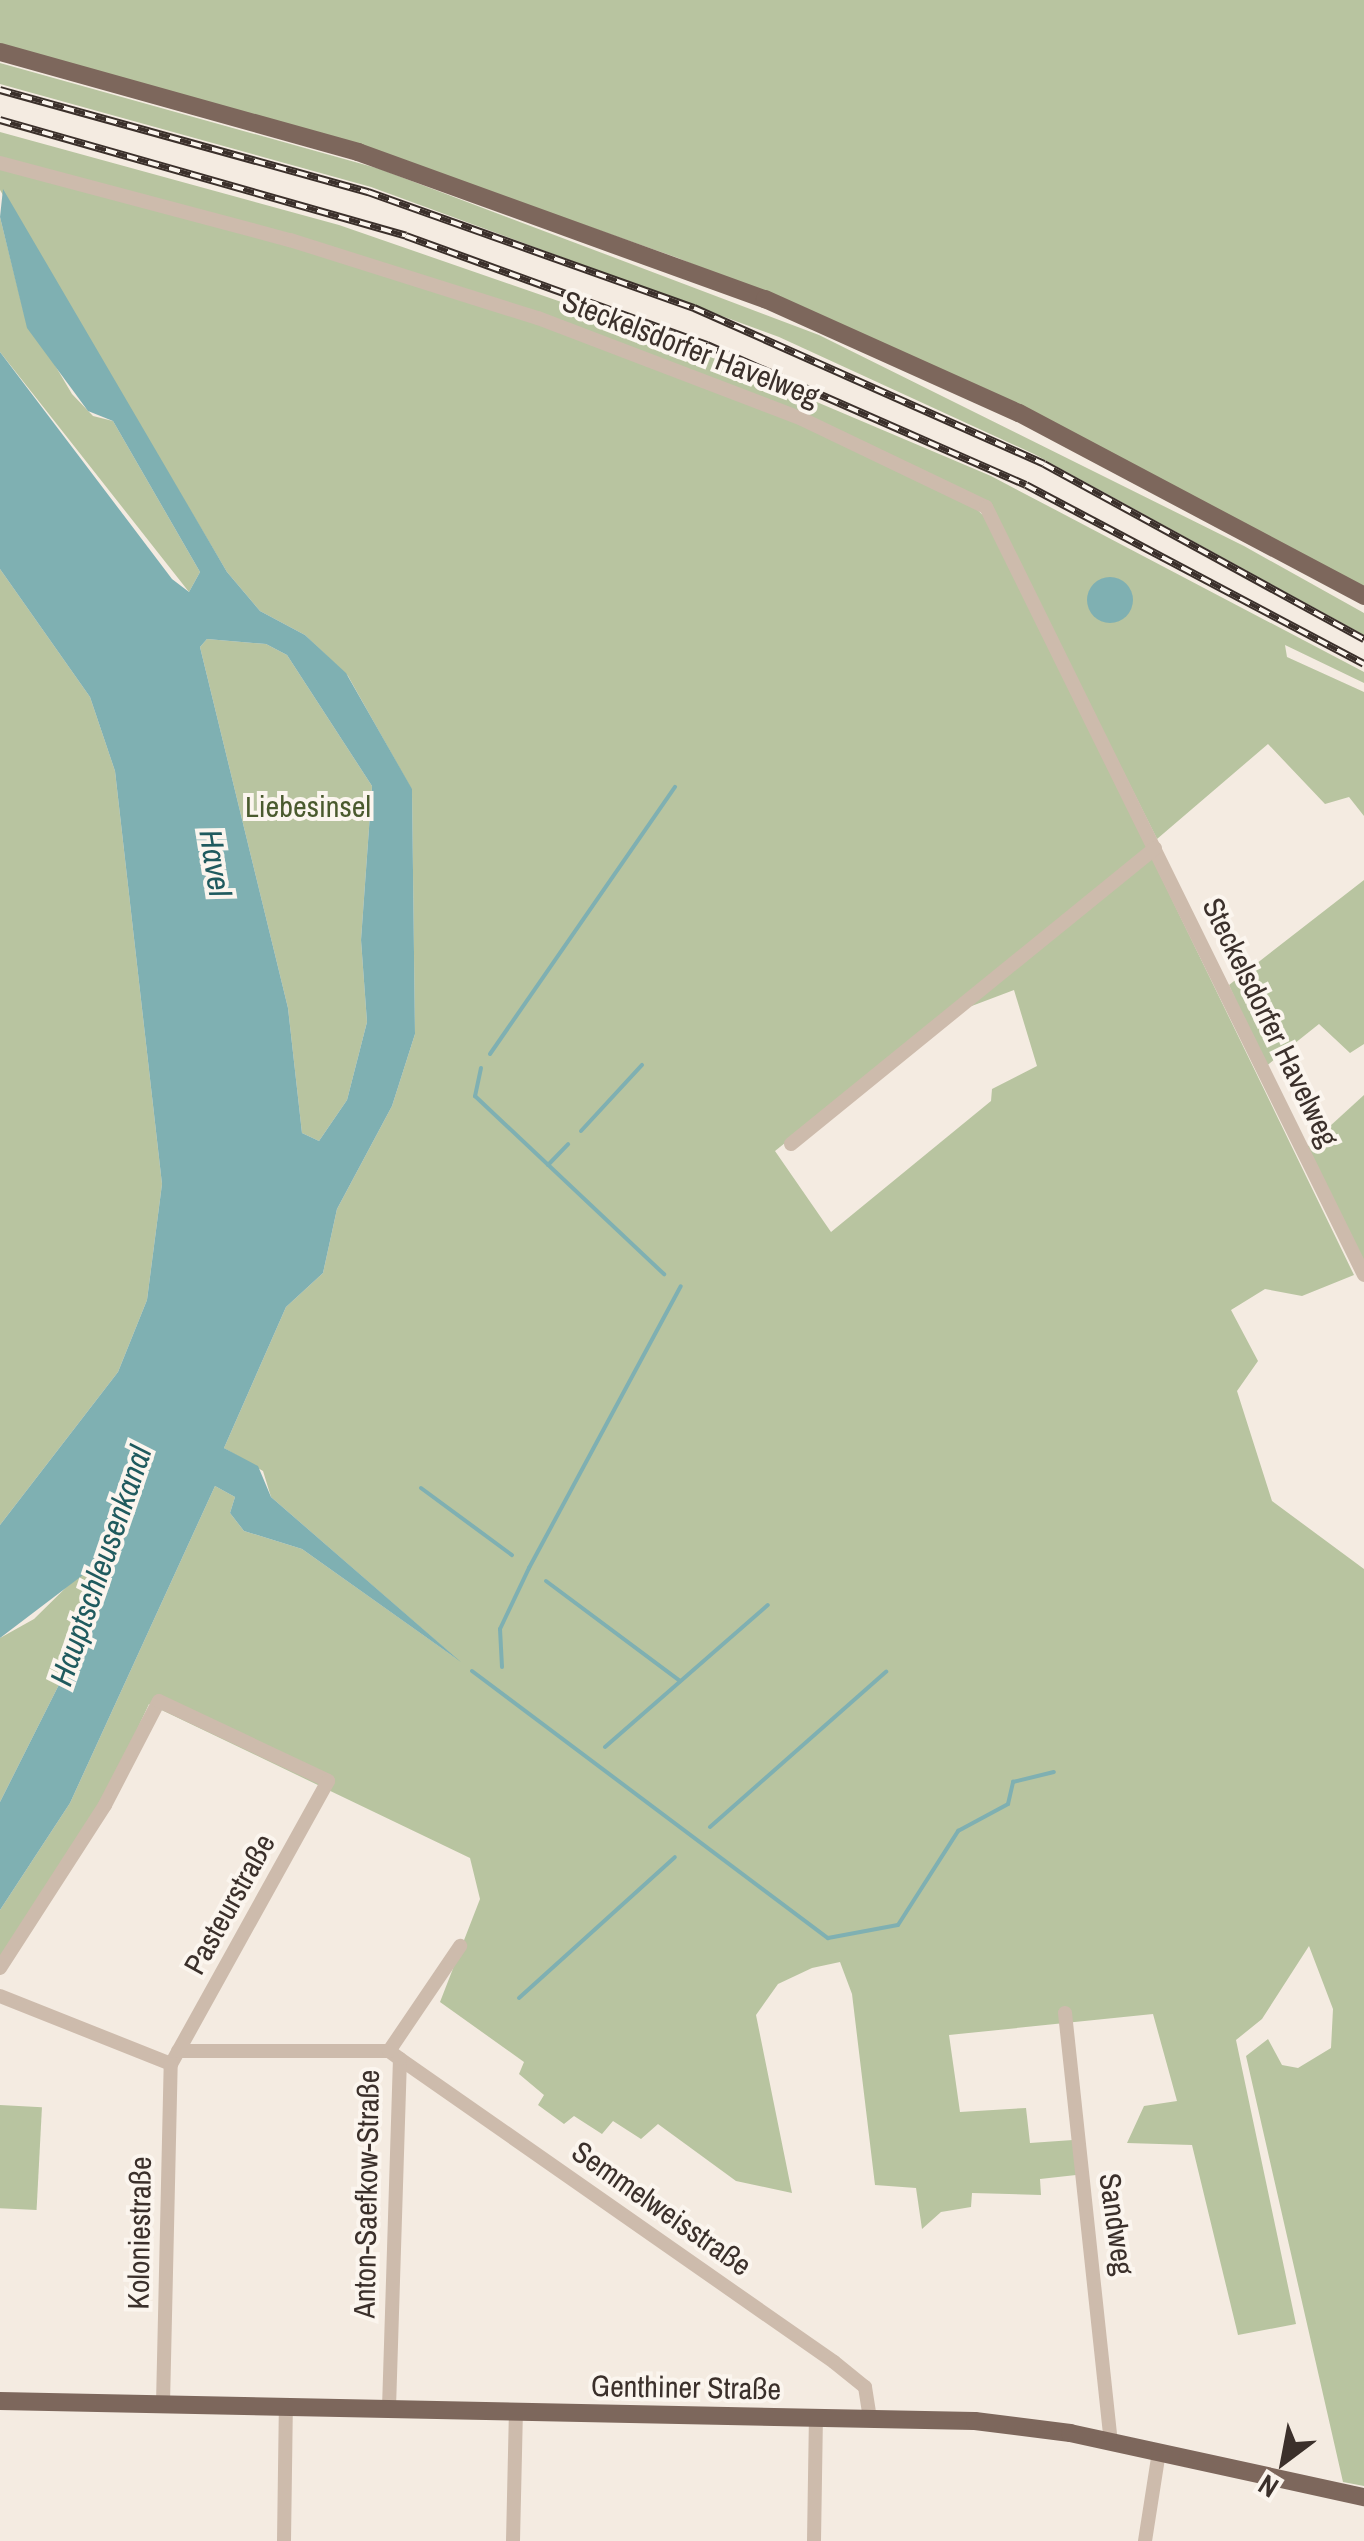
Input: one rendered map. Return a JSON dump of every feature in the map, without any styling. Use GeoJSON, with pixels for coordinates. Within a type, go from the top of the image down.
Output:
{"type":"FeatureCollection","features":[{"type":"Feature","properties":{"kind":"main road"},"geometry":{"type":"LineString","coordinates":[[0,52],[358,152],[693,270],[1019,413],[1364,596]]}},
{"type":"Feature","properties":{"kind":"main road","name":"Genthiner Straße"},"geometry":{"type":"LineString","coordinates":[[0,2401],[870,2417],[998,2423],[1111,2442],[1364,2497]]}},
{"type":"Feature","properties":{"kind":"street","name":"Steckelsdorfer Havelweg"},"geometry":{"type":"LineString","coordinates":[[0,163],[274,236],[538,318],[802,419],[974,498],[995,518],[1364,1274]]}},
{"type":"Feature","properties":{"kind":"street"},"geometry":{"type":"LineString","coordinates":[[791,1144],[1155,848]]}},
{"type":"Feature","properties":{"kind":"street","name":"Pasteurstraße"},"geometry":{"type":"LineString","coordinates":[[0,1968],[105,1805],[160,1701],[328,1784],[175,2058]]}},
{"type":"Feature","properties":{"kind":"street","name":"Anton-Saefkow-Straße"},"geometry":{"type":"LineString","coordinates":[[388,2408],[395,2055],[460,1946]]}},
{"type":"Feature","properties":{"kind":"street"},"geometry":{"type":"LineString","coordinates":[[0,1996],[175,2058],[395,2055]]}},
{"type":"Feature","properties":{"kind":"street","name":"Sandweg"},"geometry":{"type":"LineString","coordinates":[[1065,2014],[1111,2442]]}},
{"type":"Feature","properties":{"kind":"street","name":"Semmelweisstraße"},"geometry":{"type":"LineString","coordinates":[[395,2055],[834,2362],[866,2387],[870,2417]]}},
{"type":"Feature","properties":{"kind":"street","name":"Koloniestraße"},"geometry":{"type":"LineString","coordinates":[[163,2404],[175,2058]]}},
{"type":"Feature","properties":{"kind":"street"},"geometry":{"type":"LineString","coordinates":[[284,2541],[286,2406]]}},
{"type":"Feature","properties":{"kind":"street"},"geometry":{"type":"LineString","coordinates":[[512,2541],[516,2411]]}},
{"type":"Feature","properties":{"kind":"street"},"geometry":{"type":"LineString","coordinates":[[814,2541],[816,2417]]}},
{"type":"Feature","properties":{"kind":"street"},"geometry":{"type":"LineString","coordinates":[[1144,2541],[1159,2452]]}},
{"type":"Feature","properties":{"kind":"green space"},"geometry":{"type":"Polygon","coordinates":[[[0,0],[1364,0],[1364,589],[986,389],[678,258],[357,145],[0,45],[0,0]]]}},
{"type":"Feature","properties":{"kind":"green space"},"geometry":{"type":"Polygon","coordinates":[[[0,63],[380,169],[819,335],[1244,546],[1364,613],[1364,635],[1034,454],[779,337],[371,187],[0,84],[0,63]]]}},
{"type":"Feature","properties":{"kind":"green space"},"geometry":{"type":"Polygon","coordinates":[[[0,132],[339,225],[671,340],[991,476],[1364,672],[1364,683],[1285,645],[1287,657],[1364,692],[1364,816],[1349,797],[1325,804],[1268,744],[1157,839],[988,501],[834,439],[967,500],[988,520],[1354,1275],[1302,1296],[1265,1289],[1231,1310],[1258,1361],[1237,1391],[1272,1501],[1364,1569],[1364,2486],[1343,2482],[1246,2056],[1268,2039],[1282,2065],[1298,2068],[1331,2048],[1333,2009],[1309,1946],[1262,2019],[1236,2040],[1296,2324],[1238,2335],[1192,2145],[1127,2143],[1144,2106],[1177,2101],[1153,2014],[949,2035],[960,2112],[1026,2108],[1030,2143],[1073,2140],[1076,2175],[1040,2179],[1041,2195],[972,2193],[971,2207],[941,2212],[922,2229],[916,2188],[875,2185],[852,1994],[840,1962],[812,1968],[778,1984],[756,2015],[792,2193],[736,2181],[658,2124],[641,2139],[613,2121],[602,2134],[574,2116],[564,2124],[538,2105],[544,2095],[519,2074],[524,2062],[440,2002],[480,1899],[470,1858],[149,1704],[106,1796],[0,1964],[0,1910],[70,1803],[215,1486],[235,1497],[230,1513],[244,1531],[302,1549],[457,1659],[271,1497],[263,1471],[224,1448],[286,1307],[323,1273],[337,1209],[392,1106],[415,1034],[412,790],[348,676],[305,635],[260,611],[227,572],[0,190],[0,132]],[[1014,990],[940,1018],[775,1151],[831,1232],[991,1101],[992,1089],[1037,1066],[1014,990]]]}},
{"type":"Feature","properties":{"kind":"green space"},"geometry":{"type":"Polygon","coordinates":[[[0,217],[24,313],[72,394],[93,416],[113,421],[200,572],[189,592],[0,352],[0,217]]]}},
{"type":"Feature","properties":{"kind":"green space"},"geometry":{"type":"Polygon","coordinates":[[[0,569],[90,697],[115,771],[162,1184],[147,1300],[118,1372],[0,1525],[0,569]]]}},
{"type":"Feature","properties":{"kind":"green space","name":"Liebesinsel"},"geometry":{"type":"Polygon","coordinates":[[[207,639],[266,644],[287,655],[372,786],[361,940],[367,1022],[347,1100],[319,1141],[302,1133],[288,1008],[200,647],[207,639]]]}},
{"type":"Feature","properties":{"kind":"green space"},"geometry":{"type":"Polygon","coordinates":[[[1364,880],[1364,1044],[1350,1053],[1319,1024],[1265,1067],[1229,985],[1364,880]]]}},
{"type":"Feature","properties":{"kind":"green space"},"geometry":{"type":"Polygon","coordinates":[[[1364,1095],[1364,1263],[1306,1148],[1364,1095]]]}},
{"type":"Feature","properties":{"kind":"green space"},"geometry":{"type":"Polygon","coordinates":[[[95,1559],[104,1559],[100,1603],[0,1802],[0,1638],[34,1619],[95,1559]]]}},
{"type":"Feature","properties":{"kind":"green space"},"geometry":{"type":"Polygon","coordinates":[[[0,2105],[42,2107],[37,2210],[0,2208],[0,2105]]]}},
{"type":"Feature","properties":{"kind":"water","name":"Havel"},"geometry":{"type":"Polygon","coordinates":[[[3,189],[227,572],[260,611],[305,635],[346,673],[412,789],[415,1034],[392,1106],[337,1209],[323,1273],[286,1307],[224,1448],[258,1466],[271,1497],[461,1662],[302,1549],[244,1531],[230,1513],[235,1497],[215,1486],[70,1803],[0,1910],[0,1802],[100,1603],[104,1559],[0,1638],[0,1525],[118,1372],[147,1300],[162,1184],[115,771],[90,697],[0,569],[0,352],[172,579],[189,592],[200,572],[113,421],[88,411],[27,328],[0,217],[3,189]],[[207,639],[200,647],[288,1008],[302,1133],[319,1141],[347,1100],[367,1022],[361,940],[372,786],[287,655],[266,644],[207,639]]]}},
{"type":"Feature","properties":{"kind":"water"},"geometry":{"type":"Polygon","coordinates":[[[1110,577],[1126,584],[1133,600],[1126,616],[1110,623],[1094,616],[1087,600],[1094,584],[1110,577]]]}},
{"type":"Feature","properties":{"kind":"waterway"},"geometry":{"type":"LineString","coordinates":[[490,1054],[675,787]]}},
{"type":"Feature","properties":{"kind":"waterway"},"geometry":{"type":"LineString","coordinates":[[581,1131],[642,1065]]}},
{"type":"Feature","properties":{"kind":"waterway"},"geometry":{"type":"LineString","coordinates":[[481,1068],[475,1096],[664,1274]]}},
{"type":"Feature","properties":{"kind":"waterway"},"geometry":{"type":"LineString","coordinates":[[548,1165],[568,1144]]}},
{"type":"Feature","properties":{"kind":"waterway"},"geometry":{"type":"LineString","coordinates":[[502,1667],[500,1629],[681,1286]]}},
{"type":"Feature","properties":{"kind":"waterway"},"geometry":{"type":"LineString","coordinates":[[421,1488],[512,1555]]}},
{"type":"Feature","properties":{"kind":"waterway"},"geometry":{"type":"LineString","coordinates":[[546,1581],[680,1681]]}},
{"type":"Feature","properties":{"kind":"waterway"},"geometry":{"type":"LineString","coordinates":[[605,1747],[768,1605]]}},
{"type":"Feature","properties":{"kind":"waterway"},"geometry":{"type":"LineString","coordinates":[[472,1671],[828,1938],[898,1925],[958,1831],[1008,1804],[1013,1782],[1054,1772]]}},
{"type":"Feature","properties":{"kind":"waterway"},"geometry":{"type":"LineString","coordinates":[[710,1827],[886,1672]]}},
{"type":"Feature","properties":{"kind":"waterway"},"geometry":{"type":"LineString","coordinates":[[519,1998],[675,1857]]}},
{"type":"Feature","properties":{"kind":"railway"},"geometry":{"type":"LineString","coordinates":[[0,90],[368,192],[694,308],[1044,464],[1364,639]]}},
{"type":"Feature","properties":{"kind":"railway"},"geometry":{"type":"LineString","coordinates":[[0,120],[406,236],[707,345],[1026,485],[1364,664]]}},
{"type":"Feature","properties":{"kind":"water label","name":"Hauptschleusenkanal"},"geometry":{"type":"Point","coordinates":[101,1566]}}]}
